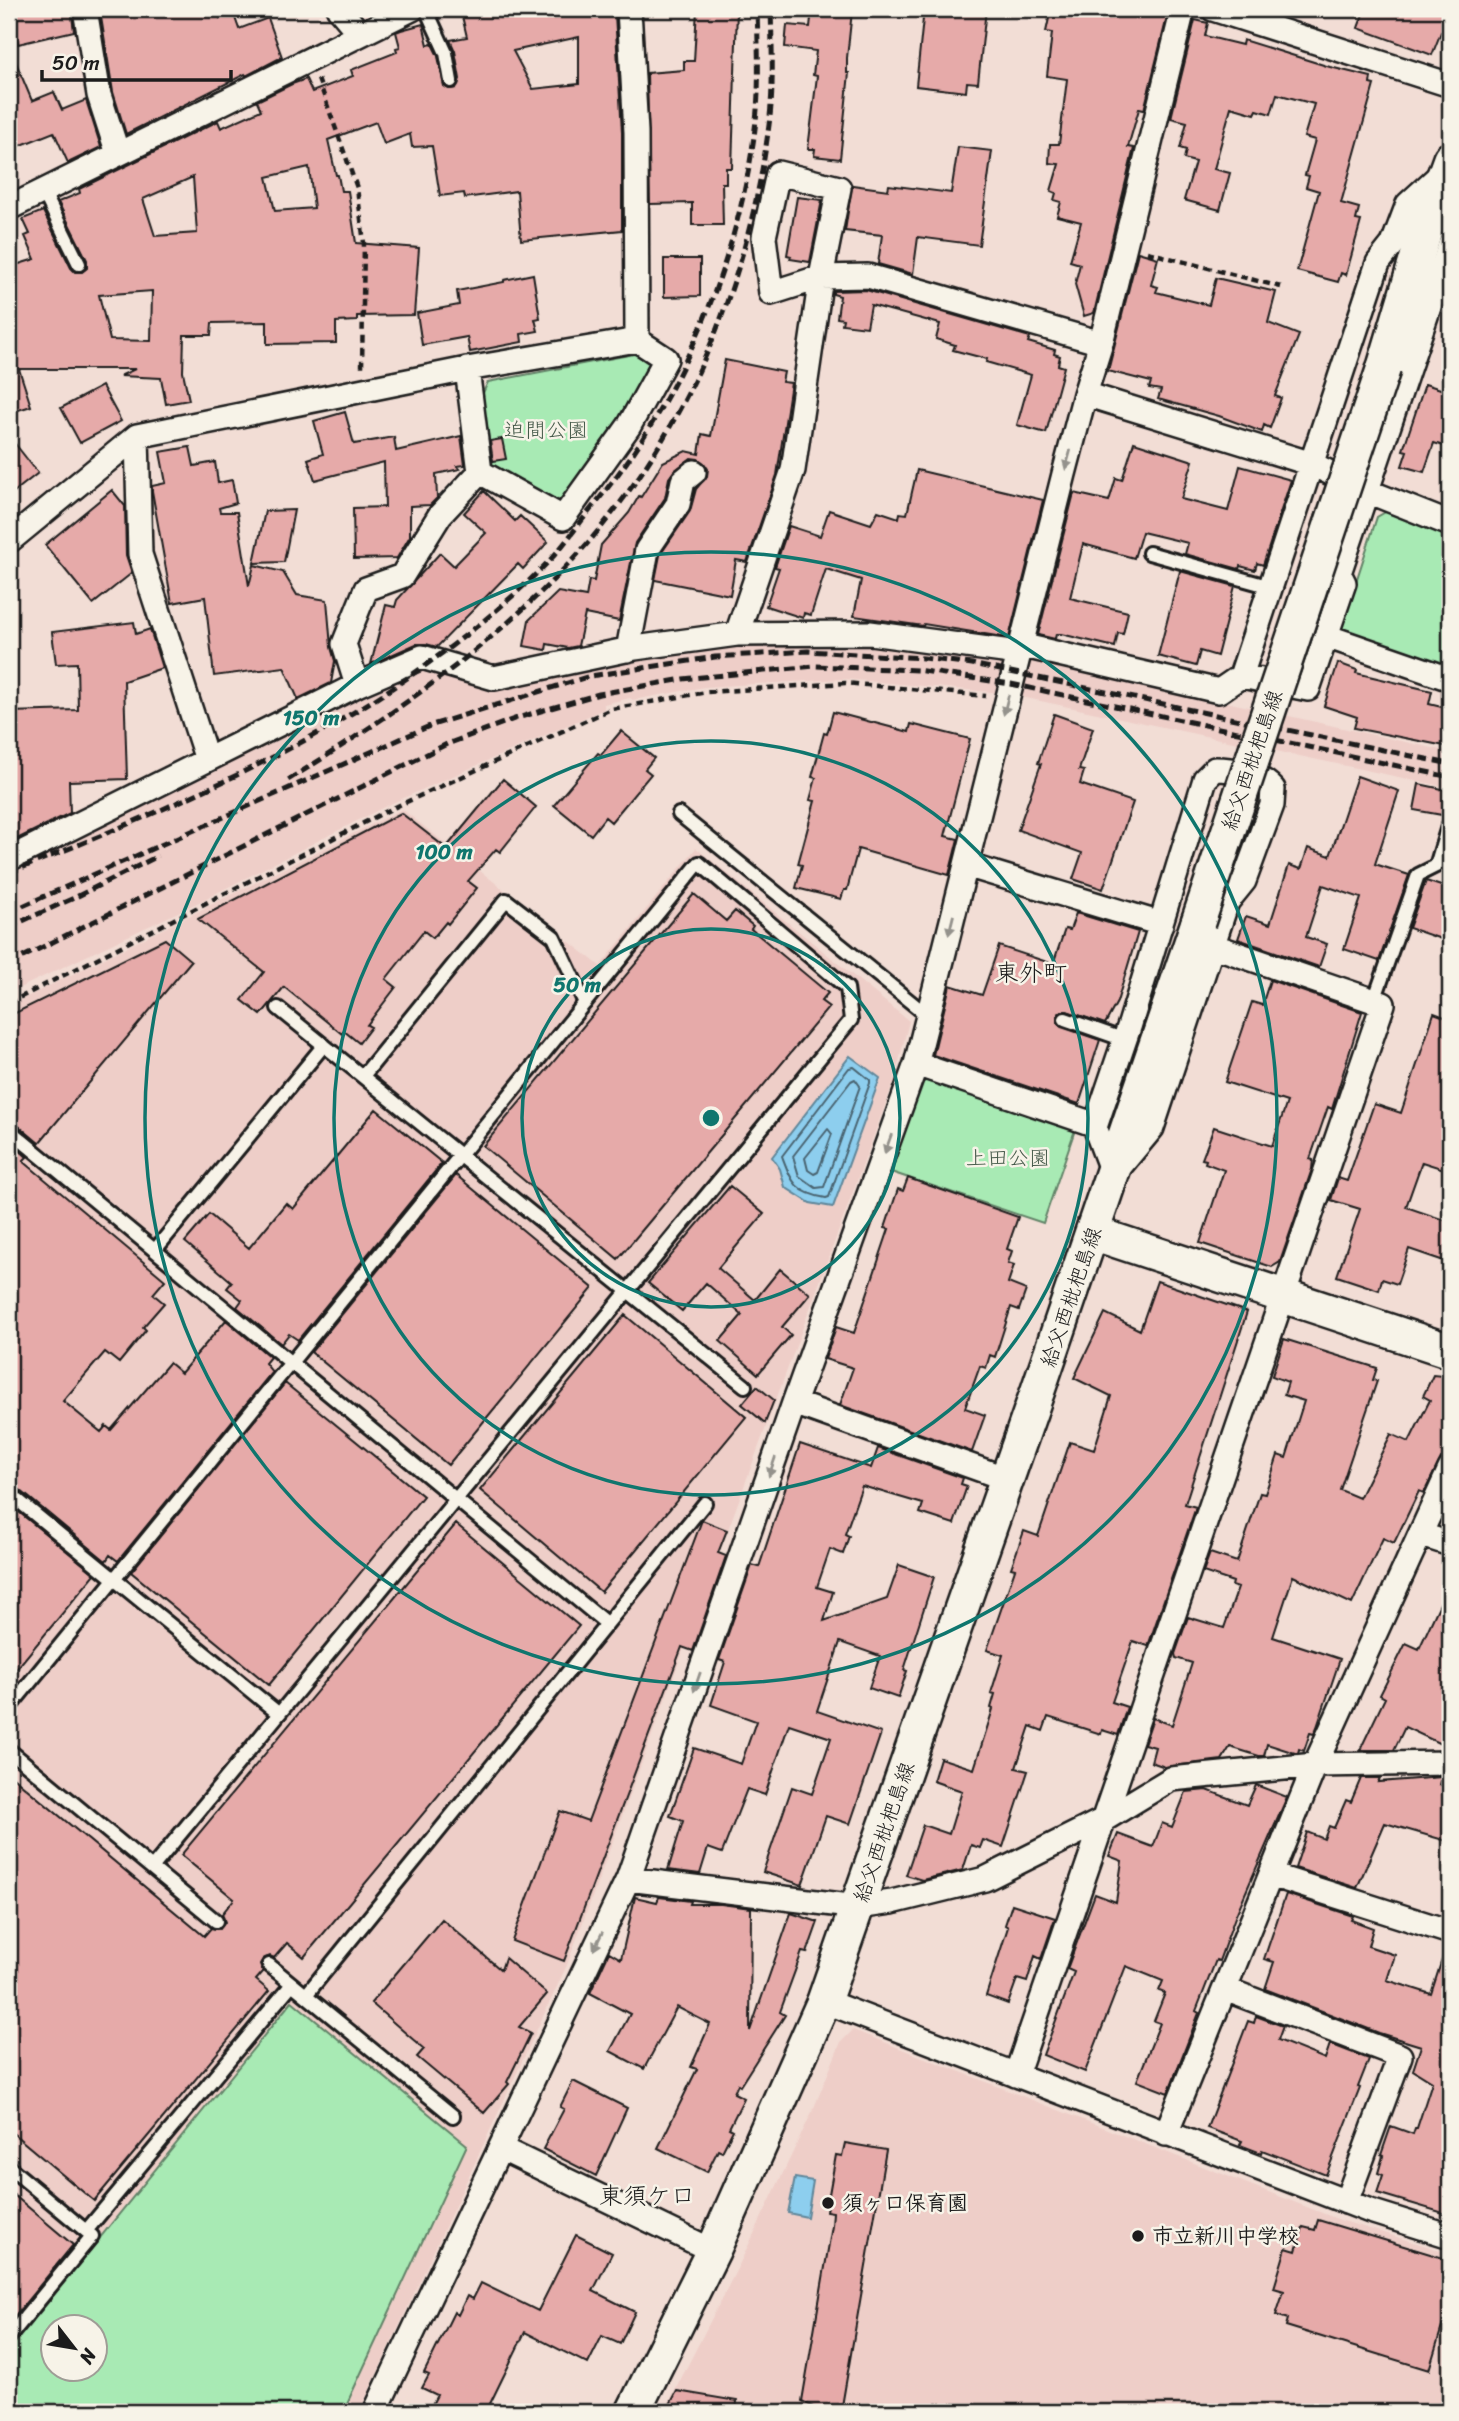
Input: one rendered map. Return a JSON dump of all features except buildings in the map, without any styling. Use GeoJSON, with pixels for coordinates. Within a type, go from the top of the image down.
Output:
{"type":"FeatureCollection","features":[{"type":"Feature","properties":{"kind":"main road","name":"給父西枇杷島線"},"geometry":{"type":"LineString","coordinates":[[633,2412],[713,2251],[824,2001],[1093,1233],[1129,1121],[1206,934],[1431,211],[1448,164]]}},
{"type":"Feature","properties":{"kind":"main road"},"geometry":{"type":"LineString","coordinates":[[1093,1233],[1450,1351]]}},
{"type":"Feature","properties":{"kind":"street"},"geometry":{"type":"LineString","coordinates":[[85,9],[99,95],[118,154]]}},
{"type":"Feature","properties":{"kind":"street"},"geometry":{"type":"LineString","coordinates":[[339,9],[360,34]]}},
{"type":"Feature","properties":{"kind":"street"},"geometry":{"type":"LineString","coordinates":[[9,208],[412,9]]}},
{"type":"Feature","properties":{"kind":"street"},"geometry":{"type":"LineString","coordinates":[[629,9],[636,132],[637,340]]}},
{"type":"Feature","properties":{"kind":"street"},"geometry":{"type":"LineString","coordinates":[[375,2412],[628,1879],[916,1064],[1019,649],[1085,394],[1101,343],[1184,9]]}},
{"type":"Feature","properties":{"kind":"street"},"geometry":{"type":"LineString","coordinates":[[1213,9],[1450,85]]}},
{"type":"Feature","properties":{"kind":"street"},"geometry":{"type":"LineString","coordinates":[[9,859],[357,685],[422,657],[494,678],[628,650],[737,634],[870,633],[1019,649],[1219,691],[1241,676],[1378,263],[1392,244],[1408,204],[1448,164]]}},
{"type":"Feature","properties":{"kind":"street"},"geometry":{"type":"LineString","coordinates":[[737,634],[793,470],[821,277],[839,188],[778,173],[764,237],[771,293],[821,277],[868,276],[1101,343]]}},
{"type":"Feature","properties":{"kind":"street"},"geometry":{"type":"LineString","coordinates":[[1241,676],[1308,689],[1344,583],[1339,573],[1450,245]]}},
{"type":"Feature","properties":{"kind":"street"},"geometry":{"type":"LineString","coordinates":[[9,541],[137,436],[467,369],[637,340],[666,359],[629,426],[563,518],[480,472]]}},
{"type":"Feature","properties":{"kind":"street"},"geometry":{"type":"LineString","coordinates":[[467,369],[480,472]]}},
{"type":"Feature","properties":{"kind":"street"},"geometry":{"type":"LineString","coordinates":[[1085,394],[1312,464],[1367,491],[1450,524]]}},
{"type":"Feature","properties":{"kind":"street"},"geometry":{"type":"LineString","coordinates":[[137,436],[140,554],[207,760]]}},
{"type":"Feature","properties":{"kind":"street"},"geometry":{"type":"LineString","coordinates":[[628,650],[647,550],[678,504],[682,481],[694,471]]}},
{"type":"Feature","properties":{"kind":"street"},"geometry":{"type":"LineString","coordinates":[[357,685],[344,644],[366,589],[402,576],[440,514],[480,472]]}},
{"type":"Feature","properties":{"kind":"street"},"geometry":{"type":"LineString","coordinates":[[1326,636],[1450,679]]}},
{"type":"Feature","properties":{"kind":"street"},"geometry":{"type":"LineString","coordinates":[[1016,2075],[1383,1004],[1206,934],[1244,881],[1272,805],[1273,789],[1265,780],[1228,769],[1214,769],[1205,779],[1125,1040],[1096,1125],[1113,1175]]}},
{"type":"Feature","properties":{"kind":"street"},"geometry":{"type":"LineString","coordinates":[[966,865],[1161,924]]}},
{"type":"Feature","properties":{"kind":"street"},"geometry":{"type":"LineString","coordinates":[[916,1064],[1096,1125]]}},
{"type":"Feature","properties":{"kind":"street"},"geometry":{"type":"LineString","coordinates":[[794,1403],[1007,1479]]}},
{"type":"Feature","properties":{"kind":"street"},"geometry":{"type":"LineString","coordinates":[[1166,2134],[1315,1765],[1450,1469]]}},
{"type":"Feature","properties":{"kind":"street"},"geometry":{"type":"LineString","coordinates":[[1422,1535],[1450,1544]]}},
{"type":"Feature","properties":{"kind":"street"},"geometry":{"type":"LineString","coordinates":[[628,1879],[858,1907],[892,1902],[985,1879],[1105,1819],[1171,1779],[1315,1765],[1450,1763]]}},
{"type":"Feature","properties":{"kind":"street"},"geometry":{"type":"LineString","coordinates":[[1271,1875],[1450,1932]]}},
{"type":"Feature","properties":{"kind":"street"},"geometry":{"type":"LineString","coordinates":[[1225,1989],[1400,2056],[1346,2202]]}},
{"type":"Feature","properties":{"kind":"street"},"geometry":{"type":"LineString","coordinates":[[824,2001],[1346,2202],[1450,2236]]}},
{"type":"Feature","properties":{"kind":"street"},"geometry":{"type":"LineString","coordinates":[[502,2149],[713,2251]]}},
{"type":"Feature","properties":{"kind":"lane"},"geometry":{"type":"LineString","coordinates":[[426,9],[446,53],[451,81]]}},
{"type":"Feature","properties":{"kind":"lane"},"geometry":{"type":"LineString","coordinates":[[43,191],[79,264]]}},
{"type":"Feature","properties":{"kind":"lane"},"geometry":{"type":"LineString","coordinates":[[1149,553],[1271,587]]}},
{"type":"Feature","properties":{"kind":"lane"},"geometry":{"type":"LineString","coordinates":[[679,814],[928,1016]]}},
{"type":"Feature","properties":{"kind":"lane"},"geometry":{"type":"LineString","coordinates":[[1374,1001],[1418,875],[1436,866],[1448,825]]}},
{"type":"Feature","properties":{"kind":"lane"},"geometry":{"type":"LineString","coordinates":[[9,1709],[699,863],[846,988],[851,1020],[152,1868]]}},
{"type":"Feature","properties":{"kind":"lane"},"geometry":{"type":"LineString","coordinates":[[363,1076],[506,900],[554,937],[585,1003]]}},
{"type":"Feature","properties":{"kind":"lane"},"geometry":{"type":"LineString","coordinates":[[278,1008],[745,1386]]}},
{"type":"Feature","properties":{"kind":"lane"},"geometry":{"type":"LineString","coordinates":[[1065,1019],[1125,1040]]}},
{"type":"Feature","properties":{"kind":"lane"},"geometry":{"type":"LineString","coordinates":[[155,1250],[324,1045]]}},
{"type":"Feature","properties":{"kind":"lane"},"geometry":{"type":"LineString","coordinates":[[9,1130],[607,1624]]}},
{"type":"Feature","properties":{"kind":"lane"},"geometry":{"type":"LineString","coordinates":[[9,1493],[279,1714]]}},
{"type":"Feature","properties":{"kind":"lane"},"geometry":{"type":"LineString","coordinates":[[306,1995],[705,1503]]}},
{"type":"Feature","properties":{"kind":"lane"},"geometry":{"type":"LineString","coordinates":[[9,1750],[216,1921]]}},
{"type":"Feature","properties":{"kind":"lane"},"geometry":{"type":"LineString","coordinates":[[269,1965],[453,2116]]}},
{"type":"Feature","properties":{"kind":"lane"},"geometry":{"type":"LineString","coordinates":[[86,2231],[292,1984]]}},
{"type":"Feature","properties":{"kind":"lane"},"geometry":{"type":"LineString","coordinates":[[9,2167],[92,2236],[9,2337]]}},
{"type":"Feature","properties":{"kind":"path"},"geometry":{"type":"LineString","coordinates":[[311,58],[357,188],[364,243],[361,390]]}},
{"type":"Feature","properties":{"kind":"path"},"geometry":{"type":"LineString","coordinates":[[1125,246],[1281,286]]}},
{"type":"Feature","properties":{"kind":"path"},"geometry":{"type":"LineString","coordinates":[[9,1003],[393,808],[611,709],[706,692],[845,683],[1007,698]]}},
{"type":"Feature","properties":{"kind":"shaded area"},"geometry":{"type":"Polygon","coordinates":[[[735,642],[871,642],[1011,656],[1001,693],[844,679],[704,687],[604,704],[604,709],[390,804],[197,903],[9,993],[9,865],[14,865],[221,766],[418,663],[496,683],[735,642]]]}},
{"type":"Feature","properties":{"kind":"shaded area"},"geometry":{"type":"Polygon","coordinates":[[[1025,657],[1450,752],[1450,788],[1017,696],[1025,657]]]}},
{"type":"Feature","properties":{"kind":"shaded area"},"geometry":{"type":"Polygon","coordinates":[[[402,809],[600,966],[696,848],[909,1021],[894,1081],[567,1965],[359,2412],[9,2412],[9,1006],[402,809]]]}},
{"type":"Feature","properties":{"kind":"shaded area","name":"市立新川中学校"},"geometry":{"type":"Polygon","coordinates":[[[853,2030],[1340,2220],[1450,2253],[1450,2412],[664,2412],[740,2263],[813,2110],[841,2042],[853,2030]]]}},
{"type":"Feature","properties":{"kind":"green space","name":"迫間公園"},"geometry":{"type":"Polygon","coordinates":[[[634,354],[651,357],[652,370],[566,504],[554,505],[493,465],[482,395],[488,382],[634,354]]]}},
{"type":"Feature","properties":{"kind":"green space"},"geometry":{"type":"Polygon","coordinates":[[[1389,510],[1450,536],[1450,668],[1348,635],[1341,628],[1377,517],[1389,510]]]}},
{"type":"Feature","properties":{"kind":"green space","name":"上田公園"},"geometry":{"type":"Polygon","coordinates":[[[930,1078],[1076,1127],[1043,1223],[891,1172],[921,1084],[930,1078]]]}},
{"type":"Feature","properties":{"kind":"green space"},"geometry":{"type":"Polygon","coordinates":[[[292,2001],[467,2145],[343,2412],[9,2412],[9,2350],[38,2314],[38,2382],[108,2382],[108,2312],[40,2312],[292,2001]]]}},
{"type":"Feature","properties":{"kind":"water"},"geometry":{"type":"Polygon","coordinates":[[[850,1056],[880,1078],[833,1207],[810,1203],[785,1187],[780,1169],[772,1157],[850,1056]]]}},
{"type":"Feature","properties":{"kind":"water"},"geometry":{"type":"Polygon","coordinates":[[[795,2178],[813,2181],[807,2217],[788,2213],[795,2178]]]}},
{"type":"Feature","properties":{"kind":"railway"},"geometry":{"type":"LineString","coordinates":[[9,873],[174,804],[334,724],[385,693],[464,637],[521,588],[558,551],[648,431],[691,349],[721,274],[733,236],[751,158],[758,79],[757,9]]}},
{"type":"Feature","properties":{"kind":"railway"},"geometry":{"type":"LineString","coordinates":[[288,780],[394,711],[495,633],[557,576],[600,529],[638,478],[671,424],[700,368],[724,310],[744,250],[759,188],[771,111],[771,9]]}},
{"type":"Feature","properties":{"kind":"railway"},"geometry":{"type":"LineString","coordinates":[[9,912],[432,725],[590,676],[715,657],[808,651],[923,658],[972,664],[1450,764]]}},
{"type":"Feature","properties":{"kind":"railway"},"geometry":{"type":"LineString","coordinates":[[9,964],[447,744],[517,718],[599,694],[683,679],[815,666],[917,670],[1011,684],[1450,777]]}},
{"type":"Feature","properties":{"kind":"railway"},"geometry":{"type":"LineString","coordinates":[[9,927],[158,856]]}},
{"type":"Feature","properties":{"kind":"place","name":"須ヶ口保育園"},"geometry":{"type":"Point","coordinates":[828,2203]}},
{"type":"Feature","properties":{"kind":"place","name":"市立新川中学校"},"geometry":{"type":"Point","coordinates":[1138,2236]}},
{"type":"Feature","properties":{"kind":"district","name":"東外町"},"geometry":{"type":"Point","coordinates":[1031,973]}},
{"type":"Feature","properties":{"kind":"district","name":"東須ケ口"},"geometry":{"type":"Point","coordinates":[647,2196]}}]}
